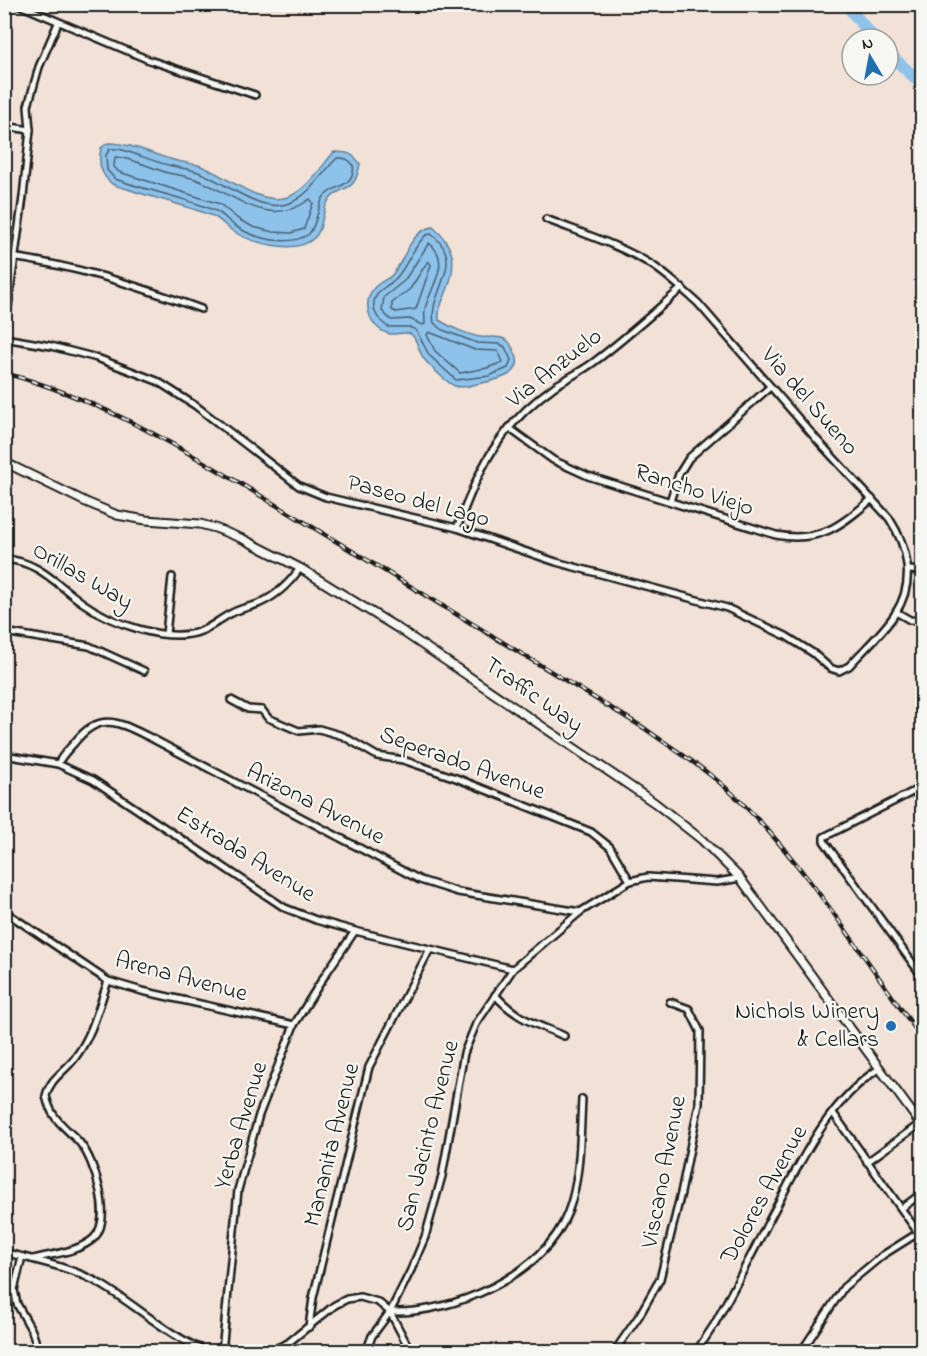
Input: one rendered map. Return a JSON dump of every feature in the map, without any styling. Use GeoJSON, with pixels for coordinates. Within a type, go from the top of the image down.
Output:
{"type":"FeatureCollection","features":[{"type":"Feature","properties":{"kind":"street"},"geometry":{"type":"LineString","coordinates":[[17,4],[149,60],[255,95]]}},
{"type":"Feature","properties":{"kind":"street"},"geometry":{"type":"LineString","coordinates":[[4,337],[16,258],[30,130],[28,106],[34,84],[58,23]]}},
{"type":"Feature","properties":{"kind":"street"},"geometry":{"type":"LineString","coordinates":[[4,126],[30,130]]}},
{"type":"Feature","properties":{"kind":"street","name":"Via del Sueno"},"geometry":{"type":"LineString","coordinates":[[546,219],[636,256],[652,265],[699,303],[770,387],[885,512],[897,530],[909,570],[903,596],[896,612],[849,666],[839,671]]}},
{"type":"Feature","properties":{"kind":"street"},"geometry":{"type":"LineString","coordinates":[[4,256],[98,274],[201,309]]}},
{"type":"Feature","properties":{"kind":"street","name":"Via Anzuelo"},"geometry":{"type":"LineString","coordinates":[[457,528],[478,474],[509,428],[539,398],[612,348],[682,288]]}},
{"type":"Feature","properties":{"kind":"street","name":"Paseo del Lago"},"geometry":{"type":"LineString","coordinates":[[4,337],[97,358],[156,381],[188,400],[299,486],[326,497],[457,528],[556,562],[728,608],[786,636],[813,653],[830,668],[839,671]]}},
{"type":"Feature","properties":{"kind":"street"},"geometry":{"type":"LineString","coordinates":[[670,501],[679,474],[689,458],[770,387]]}},
{"type":"Feature","properties":{"kind":"street","name":"Rancho Viejo"},"geometry":{"type":"LineString","coordinates":[[509,428],[536,449],[570,469],[768,533],[791,537],[813,536],[848,520],[872,499]]}},
{"type":"Feature","properties":{"kind":"street","name":"Traffic Way"},"geometry":{"type":"LineString","coordinates":[[4,462],[117,515],[215,528],[243,539],[300,568],[448,661],[655,803],[702,840],[740,878],[922,1125]]}},
{"type":"Feature","properties":{"kind":"street","name":"Orillas Way"},"geometry":{"type":"LineString","coordinates":[[4,559],[21,561],[44,572],[81,602],[103,615],[140,629],[182,635],[200,632],[230,614],[275,595],[300,568]]}},
{"type":"Feature","properties":{"kind":"street"},"geometry":{"type":"LineString","coordinates":[[909,570],[922,571]]}},
{"type":"Feature","properties":{"kind":"street"},"geometry":{"type":"LineString","coordinates":[[166,634],[172,577]]}},
{"type":"Feature","properties":{"kind":"street"},"geometry":{"type":"LineString","coordinates":[[896,612],[910,620],[922,621]]}},
{"type":"Feature","properties":{"kind":"street"},"geometry":{"type":"LineString","coordinates":[[4,632],[89,646],[144,671]]}},
{"type":"Feature","properties":{"kind":"street","name":"Seperado Avenue"},"geometry":{"type":"LineString","coordinates":[[231,700],[248,709],[262,710],[268,718],[299,731],[319,729],[343,736],[378,756],[404,760],[583,828],[597,835],[610,848],[630,880]]}},
{"type":"Feature","properties":{"kind":"street","name":"Arizona Avenue"},"geometry":{"type":"LineString","coordinates":[[58,764],[89,727],[101,722],[115,722],[153,739],[420,880],[458,892],[580,912]]}},
{"type":"Feature","properties":{"kind":"street","name":"Estrada Avenue"},"geometry":{"type":"LineString","coordinates":[[4,755],[58,764],[80,773],[285,908],[316,920],[356,931],[513,969]]}},
{"type":"Feature","properties":{"kind":"street"},"geometry":{"type":"LineString","coordinates":[[922,787],[824,837],[824,841],[922,976]]}},
{"type":"Feature","properties":{"kind":"street","name":"San Jacinto Avenue"},"geometry":{"type":"LineString","coordinates":[[366,1352],[372,1336],[390,1312],[425,1237],[436,1201],[464,1053],[476,1024],[513,969],[580,912],[630,880],[648,877],[717,882],[740,878]]}},
{"type":"Feature","properties":{"kind":"street","name":"Arena Avenue"},"geometry":{"type":"LineString","coordinates":[[4,911],[108,981],[142,991],[294,1025]]}},
{"type":"Feature","properties":{"kind":"street","name":"Yerba Avenue"},"geometry":{"type":"LineString","coordinates":[[222,1352],[238,1190],[260,1115],[294,1025],[356,931]]}},
{"type":"Feature","properties":{"kind":"street","name":"Mananita Avenue"},"geometry":{"type":"LineString","coordinates":[[309,1327],[313,1298],[369,1067],[430,948]]}},
{"type":"Feature","properties":{"kind":"street"},"geometry":{"type":"LineString","coordinates":[[33,1259],[84,1245],[95,1237],[101,1225],[101,1200],[87,1155],[81,1144],[53,1116],[46,1096],[56,1077],[77,1055],[91,1030],[108,981]]}},
{"type":"Feature","properties":{"kind":"street"},"geometry":{"type":"LineString","coordinates":[[495,994],[510,1011],[527,1021],[564,1036]]}},
{"type":"Feature","properties":{"kind":"street","name":"Viscano Avenue"},"geometry":{"type":"LineString","coordinates":[[614,1352],[639,1316],[660,1279],[699,1104],[700,1031],[689,1009],[670,1002]]}},
{"type":"Feature","properties":{"kind":"street","name":"Dolores Avenue"},"geometry":{"type":"LineString","coordinates":[[696,1352],[714,1325],[808,1148],[833,1113],[855,1089],[880,1068]]}},
{"type":"Feature","properties":{"kind":"street"},"geometry":{"type":"LineString","coordinates":[[390,1312],[427,1309],[468,1297],[506,1279],[550,1244],[565,1221],[571,1203],[582,1099]]}},
{"type":"Feature","properties":{"kind":"street"},"geometry":{"type":"LineString","coordinates":[[801,1352],[844,1287],[883,1255],[920,1235],[833,1113]]}},
{"type":"Feature","properties":{"kind":"street"},"geometry":{"type":"LineString","coordinates":[[867,1162],[922,1125]]}},
{"type":"Feature","properties":{"kind":"street"},"geometry":{"type":"LineString","coordinates":[[902,1208],[922,1192]]}},
{"type":"Feature","properties":{"kind":"street"},"geometry":{"type":"LineString","coordinates":[[4,1252],[71,1271],[101,1284],[192,1345],[208,1352]]}},
{"type":"Feature","properties":{"kind":"street"},"geometry":{"type":"LineString","coordinates":[[22,1257],[15,1282],[15,1297],[32,1331],[39,1352]]}},
{"type":"Feature","properties":{"kind":"street"},"geometry":{"type":"LineString","coordinates":[[268,1352],[288,1343],[335,1305],[352,1298],[371,1299],[386,1306],[411,1352]]}},
{"type":"Feature","properties":{"kind":"street"},"geometry":{"type":"LineString","coordinates":[[186,1352],[192,1345]]}},
{"type":"Feature","properties":{"kind":"water"},"geometry":{"type":"Polygon","coordinates":[[[108,143],[132,146],[173,160],[198,165],[242,188],[277,199],[295,194],[313,178],[334,152],[349,154],[355,157],[360,164],[352,185],[334,195],[326,204],[319,230],[314,238],[306,243],[285,247],[249,239],[231,230],[213,216],[112,184],[102,172],[100,163],[101,148],[108,143]]]}},
{"type":"Feature","properties":{"kind":"water"},"geometry":{"type":"Polygon","coordinates":[[[433,227],[441,234],[450,249],[453,265],[439,320],[470,334],[481,337],[499,337],[508,341],[513,348],[517,366],[508,375],[468,386],[452,385],[424,359],[412,335],[390,334],[383,331],[377,327],[369,315],[368,300],[371,293],[395,271],[418,234],[433,227]]]}},
{"type":"Feature","properties":{"kind":"waterway"},"geometry":{"type":"LineString","coordinates":[[847,4],[865,27]]}},
{"type":"Feature","properties":{"kind":"waterway"},"geometry":{"type":"LineString","coordinates":[[900,64],[922,84]]}},
{"type":"Feature","properties":{"kind":"railway"},"geometry":{"type":"LineString","coordinates":[[4,373],[82,399],[191,454],[644,728],[693,762],[739,800],[789,855],[835,915],[922,1038]]}},
{"type":"Feature","properties":{"kind":"place","name":"Nichols Winery & Cellars"},"geometry":{"type":"Point","coordinates":[891,1026]}}]}
